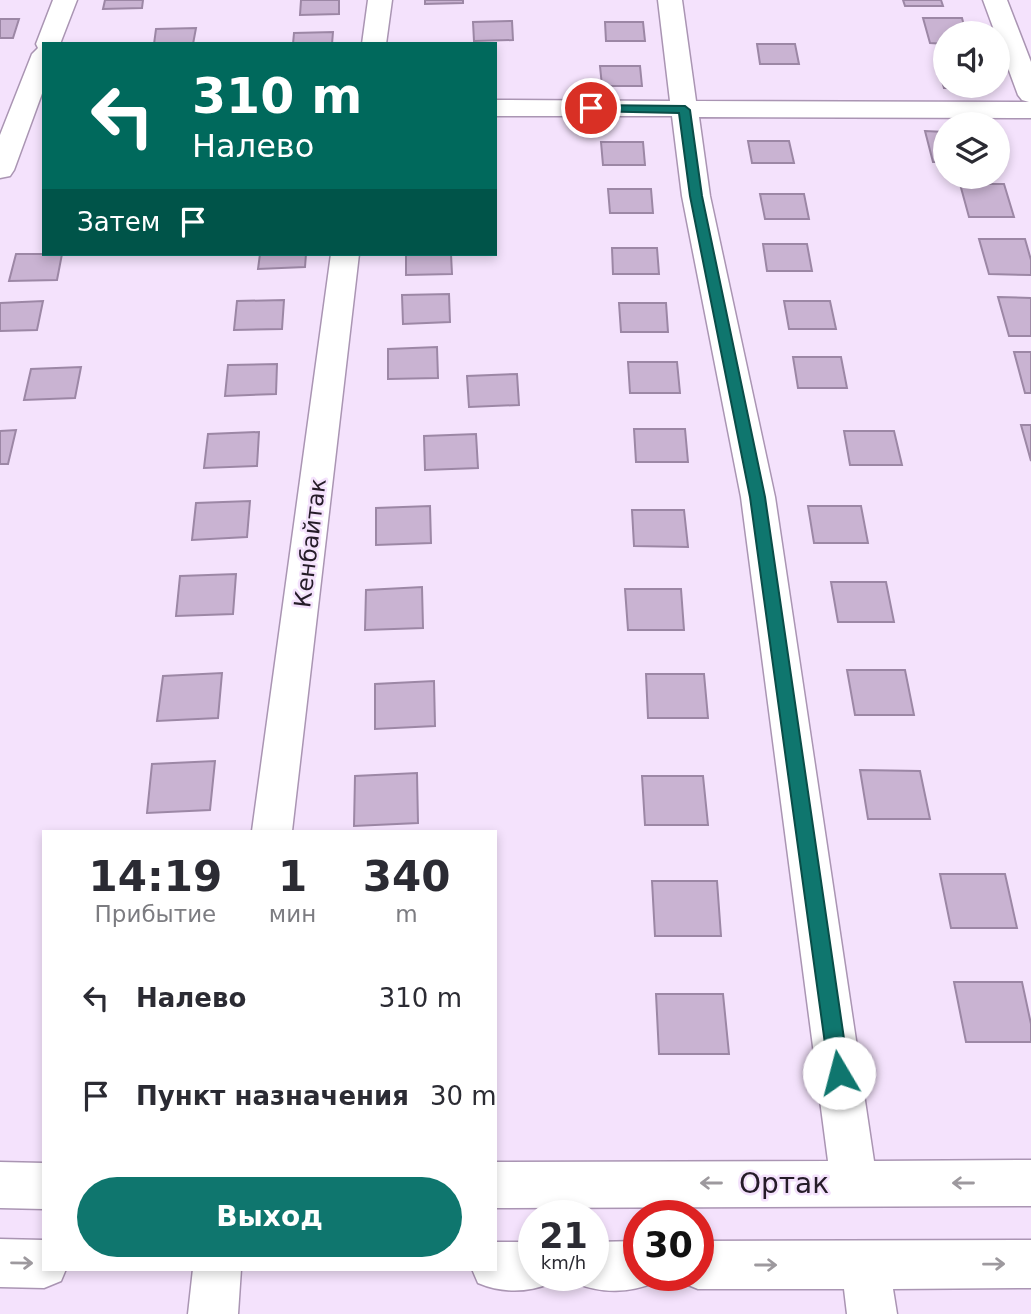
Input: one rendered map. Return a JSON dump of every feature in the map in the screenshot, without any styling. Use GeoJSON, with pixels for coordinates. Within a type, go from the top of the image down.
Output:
{"type":"FeatureCollection","features":[{"type":"Feature","properties":{"kind":"street"},"geometry":{"type":"LineString","coordinates":[[49,42],[65,0]]}},
{"type":"Feature","properties":{"kind":"street"},"geometry":{"type":"LineString","coordinates":[[374,42],[380,0]]}},
{"type":"Feature","properties":{"kind":"street"},"geometry":{"type":"LineString","coordinates":[[670,0],[696,196],[758,497],[854,1182]]}},
{"type":"Feature","properties":{"kind":"street"},"geometry":{"type":"LineString","coordinates":[[995,0],[1031,95]]}},
{"type":"Feature","properties":{"kind":"street"},"geometry":{"type":"LineString","coordinates":[[0,170],[42,59]]}},
{"type":"Feature","properties":{"kind":"street"},"geometry":{"type":"LineString","coordinates":[[497,108],[1031,110]]}},
{"type":"Feature","properties":{"kind":"street","name":"Кенбайтак"},"geometry":{"type":"LineString","coordinates":[[272,830],[345,256]]}},
{"type":"Feature","properties":{"kind":"street","name":"Ортак"},"geometry":{"type":"LineString","coordinates":[[497,1185],[1031,1183]]}},
{"type":"Feature","properties":{"kind":"street"},"geometry":{"type":"LineString","coordinates":[[0,1185],[42,1185]]}},
{"type":"Feature","properties":{"kind":"street"},"geometry":{"type":"LineString","coordinates":[[0,1263],[42,1264]]}},
{"type":"Feature","properties":{"kind":"street"},"geometry":{"type":"LineString","coordinates":[[714,1265],[1031,1264]]}},
{"type":"Feature","properties":{"kind":"street"},"geometry":{"type":"LineString","coordinates":[[866,1265],[872,1314]]}},
{"type":"Feature","properties":{"kind":"street"},"geometry":{"type":"LineString","coordinates":[[497,1266],[518,1266]]}},
{"type":"Feature","properties":{"kind":"street"},"geometry":{"type":"LineString","coordinates":[[213,1314],[217,1271]]}},
{"type":"Feature","properties":{"kind":"building"},"geometry":{"type":"Polygon","coordinates":[[[105,0],[143,0],[142,8],[103,9],[105,0]]]}},
{"type":"Feature","properties":{"kind":"building"},"geometry":{"type":"Polygon","coordinates":[[[301,0],[339,0],[339,14],[300,15],[301,0]]]}},
{"type":"Feature","properties":{"kind":"building"},"geometry":{"type":"Polygon","coordinates":[[[425,0],[463,0],[463,3],[425,4],[425,0]]]}},
{"type":"Feature","properties":{"kind":"building"},"geometry":{"type":"Polygon","coordinates":[[[903,0],[941,0],[943,6],[905,6],[903,0]]]}},
{"type":"Feature","properties":{"kind":"building"},"geometry":{"type":"Polygon","coordinates":[[[923,18],[962,18],[963,21],[933,21],[933,43],[930,43],[923,18]]]}},
{"type":"Feature","properties":{"kind":"building"},"geometry":{"type":"Polygon","coordinates":[[[0,19],[19,19],[13,38],[0,38],[0,19]]]}},
{"type":"Feature","properties":{"kind":"building"},"geometry":{"type":"Polygon","coordinates":[[[512,21],[513,40],[474,41],[473,22],[512,21]]]}},
{"type":"Feature","properties":{"kind":"building"},"geometry":{"type":"Polygon","coordinates":[[[605,22],[643,22],[645,41],[606,41],[605,22]]]}},
{"type":"Feature","properties":{"kind":"building"},"geometry":{"type":"Polygon","coordinates":[[[196,28],[193,42],[154,42],[156,29],[196,28]]]}},
{"type":"Feature","properties":{"kind":"building"},"geometry":{"type":"Polygon","coordinates":[[[333,32],[332,42],[293,42],[294,33],[333,32]]]}},
{"type":"Feature","properties":{"kind":"building"},"geometry":{"type":"Polygon","coordinates":[[[757,44],[795,44],[799,64],[760,64],[757,44]]]}},
{"type":"Feature","properties":{"kind":"building"},"geometry":{"type":"Polygon","coordinates":[[[600,66],[640,66],[642,86],[602,86],[600,66]]]}},
{"type":"Feature","properties":{"kind":"building"},"geometry":{"type":"Polygon","coordinates":[[[925,131],[933,131],[933,162],[925,131]]]}},
{"type":"Feature","properties":{"kind":"building"},"geometry":{"type":"Polygon","coordinates":[[[748,141],[789,141],[794,163],[752,163],[748,141]]]}},
{"type":"Feature","properties":{"kind":"building"},"geometry":{"type":"Polygon","coordinates":[[[601,142],[643,142],[645,165],[603,165],[601,142]]]}},
{"type":"Feature","properties":{"kind":"building"},"geometry":{"type":"Polygon","coordinates":[[[608,189],[651,189],[653,213],[610,213],[608,189]]]}},
{"type":"Feature","properties":{"kind":"building"},"geometry":{"type":"Polygon","coordinates":[[[961,189],[1006,189],[1014,217],[969,217],[961,189]]]}},
{"type":"Feature","properties":{"kind":"building"},"geometry":{"type":"Polygon","coordinates":[[[760,194],[804,194],[809,219],[765,219],[760,194]]]}},
{"type":"Feature","properties":{"kind":"building"},"geometry":{"type":"Polygon","coordinates":[[[979,239],[1025,239],[1031,260],[1031,275],[989,274],[979,239]]]}},
{"type":"Feature","properties":{"kind":"building"},"geometry":{"type":"Polygon","coordinates":[[[763,244],[807,244],[812,271],[767,271],[763,244]]]}},
{"type":"Feature","properties":{"kind":"building"},"geometry":{"type":"Polygon","coordinates":[[[612,248],[657,248],[659,274],[613,274],[612,248]]]}},
{"type":"Feature","properties":{"kind":"building"},"geometry":{"type":"Polygon","coordinates":[[[16,254],[62,256],[57,280],[9,281],[16,254]]]}},
{"type":"Feature","properties":{"kind":"building"},"geometry":{"type":"Polygon","coordinates":[[[260,256],[306,256],[305,267],[258,269],[260,256]]]}},
{"type":"Feature","properties":{"kind":"building"},"geometry":{"type":"Polygon","coordinates":[[[406,256],[451,256],[452,274],[406,275],[406,256]]]}},
{"type":"Feature","properties":{"kind":"building"},"geometry":{"type":"Polygon","coordinates":[[[449,294],[450,322],[403,324],[402,295],[449,294]]]}},
{"type":"Feature","properties":{"kind":"building"},"geometry":{"type":"Polygon","coordinates":[[[998,297],[1031,298],[1031,336],[1009,336],[998,297]]]}},
{"type":"Feature","properties":{"kind":"building"},"geometry":{"type":"Polygon","coordinates":[[[284,300],[282,329],[234,330],[237,301],[284,300]]]}},
{"type":"Feature","properties":{"kind":"building"},"geometry":{"type":"Polygon","coordinates":[[[43,301],[37,330],[0,331],[0,303],[43,301]]]}},
{"type":"Feature","properties":{"kind":"building"},"geometry":{"type":"Polygon","coordinates":[[[784,301],[830,301],[836,329],[789,329],[784,301]]]}},
{"type":"Feature","properties":{"kind":"building"},"geometry":{"type":"Polygon","coordinates":[[[619,303],[666,303],[668,332],[621,332],[619,303]]]}},
{"type":"Feature","properties":{"kind":"building"},"geometry":{"type":"Polygon","coordinates":[[[437,347],[438,378],[388,379],[388,349],[437,347]]]}},
{"type":"Feature","properties":{"kind":"building"},"geometry":{"type":"Polygon","coordinates":[[[1014,352],[1031,352],[1031,393],[1025,393],[1014,352]]]}},
{"type":"Feature","properties":{"kind":"building"},"geometry":{"type":"Polygon","coordinates":[[[793,357],[841,357],[847,388],[798,388],[793,357]]]}},
{"type":"Feature","properties":{"kind":"building"},"geometry":{"type":"Polygon","coordinates":[[[628,362],[677,362],[680,393],[630,393],[628,362]]]}},
{"type":"Feature","properties":{"kind":"building"},"geometry":{"type":"Polygon","coordinates":[[[277,364],[276,394],[225,396],[228,365],[277,364]]]}},
{"type":"Feature","properties":{"kind":"building"},"geometry":{"type":"Polygon","coordinates":[[[81,367],[75,398],[24,400],[31,369],[81,367]]]}},
{"type":"Feature","properties":{"kind":"building"},"geometry":{"type":"Polygon","coordinates":[[[517,374],[519,405],[469,407],[467,376],[517,374]]]}},
{"type":"Feature","properties":{"kind":"building"},"geometry":{"type":"Polygon","coordinates":[[[1021,425],[1031,425],[1031,461],[1021,425]]]}},
{"type":"Feature","properties":{"kind":"building"},"geometry":{"type":"Polygon","coordinates":[[[634,429],[685,429],[688,462],[636,462],[634,429]]]}},
{"type":"Feature","properties":{"kind":"building"},"geometry":{"type":"Polygon","coordinates":[[[16,430],[8,464],[0,464],[0,431],[16,430]]]}},
{"type":"Feature","properties":{"kind":"building"},"geometry":{"type":"Polygon","coordinates":[[[844,431],[894,431],[902,465],[850,465],[844,431]]]}},
{"type":"Feature","properties":{"kind":"building"},"geometry":{"type":"Polygon","coordinates":[[[259,432],[257,466],[204,468],[208,434],[259,432]]]}},
{"type":"Feature","properties":{"kind":"building"},"geometry":{"type":"Polygon","coordinates":[[[476,434],[478,468],[425,470],[424,436],[476,434]]]}},
{"type":"Feature","properties":{"kind":"building"},"geometry":{"type":"Polygon","coordinates":[[[250,501],[247,537],[192,540],[196,503],[250,501]]]}},
{"type":"Feature","properties":{"kind":"building"},"geometry":{"type":"Polygon","coordinates":[[[430,506],[431,543],[376,545],[376,508],[430,506]]]}},
{"type":"Feature","properties":{"kind":"building"},"geometry":{"type":"Polygon","coordinates":[[[808,506],[861,506],[868,543],[814,543],[808,506]]]}},
{"type":"Feature","properties":{"kind":"building"},"geometry":{"type":"Polygon","coordinates":[[[632,510],[684,510],[688,547],[634,546],[632,510]]]}},
{"type":"Feature","properties":{"kind":"building"},"geometry":{"type":"Polygon","coordinates":[[[236,574],[233,614],[176,616],[180,576],[236,574]]]}},
{"type":"Feature","properties":{"kind":"building"},"geometry":{"type":"Polygon","coordinates":[[[831,582],[886,582],[894,622],[838,622],[831,582]]]}},
{"type":"Feature","properties":{"kind":"building"},"geometry":{"type":"Polygon","coordinates":[[[422,587],[423,628],[365,630],[366,590],[422,587]]]}},
{"type":"Feature","properties":{"kind":"building"},"geometry":{"type":"Polygon","coordinates":[[[625,589],[681,589],[684,630],[628,630],[625,589]]]}},
{"type":"Feature","properties":{"kind":"building"},"geometry":{"type":"Polygon","coordinates":[[[847,670],[905,670],[914,715],[855,715],[847,670]]]}},
{"type":"Feature","properties":{"kind":"building"},"geometry":{"type":"Polygon","coordinates":[[[222,673],[218,718],[157,721],[163,676],[222,673]]]}},
{"type":"Feature","properties":{"kind":"building"},"geometry":{"type":"Polygon","coordinates":[[[646,674],[704,674],[708,718],[648,718],[646,674]]]}},
{"type":"Feature","properties":{"kind":"building"},"geometry":{"type":"Polygon","coordinates":[[[434,681],[435,726],[375,729],[375,684],[434,681]]]}},
{"type":"Feature","properties":{"kind":"building"},"geometry":{"type":"Polygon","coordinates":[[[215,761],[210,810],[147,813],[152,764],[215,761]]]}},
{"type":"Feature","properties":{"kind":"building"},"geometry":{"type":"Polygon","coordinates":[[[860,770],[920,771],[930,819],[868,819],[860,770]]]}},
{"type":"Feature","properties":{"kind":"building"},"geometry":{"type":"Polygon","coordinates":[[[417,773],[418,823],[354,826],[355,776],[417,773]]]}},
{"type":"Feature","properties":{"kind":"building"},"geometry":{"type":"Polygon","coordinates":[[[642,776],[703,776],[708,825],[645,825],[642,776]]]}},
{"type":"Feature","properties":{"kind":"building"},"geometry":{"type":"Polygon","coordinates":[[[940,874],[1005,874],[1017,928],[951,928],[940,874]]]}},
{"type":"Feature","properties":{"kind":"building"},"geometry":{"type":"Polygon","coordinates":[[[652,881],[717,881],[721,936],[655,936],[652,881]]]}},
{"type":"Feature","properties":{"kind":"building"},"geometry":{"type":"Polygon","coordinates":[[[954,982],[1022,982],[1031,1024],[1031,1042],[966,1042],[954,982]]]}},
{"type":"Feature","properties":{"kind":"building"},"geometry":{"type":"Polygon","coordinates":[[[656,994],[723,994],[729,1054],[659,1054],[656,994]]]}},
{"type":"Feature","properties":{"kind":"route"},"geometry":{"type":"LineString","coordinates":[[591,108],[685,110],[696,196],[758,497],[839,1073]]}}]}
